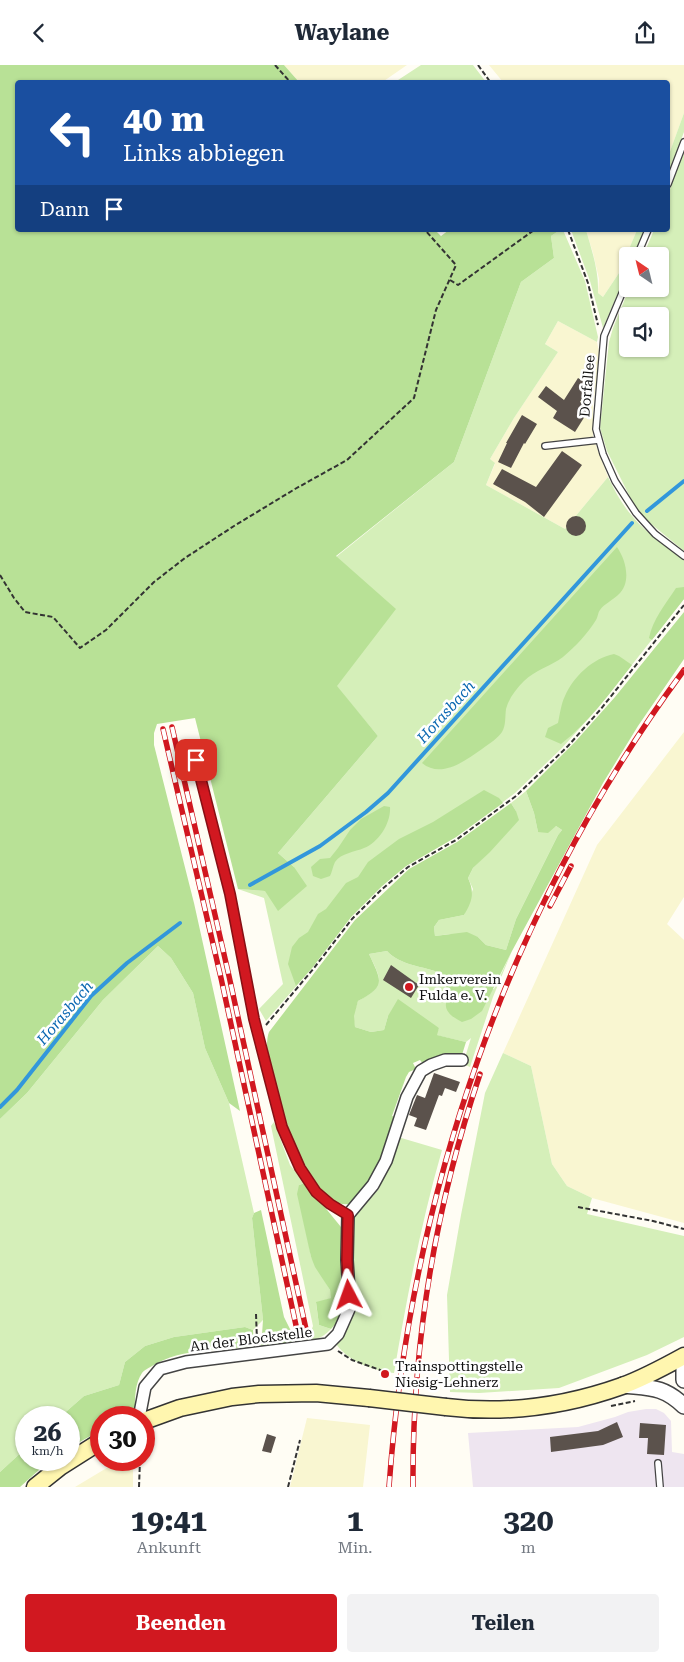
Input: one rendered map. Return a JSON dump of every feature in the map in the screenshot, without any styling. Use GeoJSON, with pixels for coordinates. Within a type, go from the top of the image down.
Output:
{"type":"FeatureCollection","features":[{"type":"Feature","properties":{"kind":"main road"},"geometry":{"type":"LineString","coordinates":[[155,1417],[180,1408],[232,1397],[286,1392],[316,1393],[488,1410],[521,1408],[577,1399],[623,1385],[684,1356]]}},
{"type":"Feature","properties":{"kind":"main road"},"geometry":{"type":"LineString","coordinates":[[35,1487],[60,1467],[90,1448]]}},
{"type":"Feature","properties":{"kind":"street"},"geometry":{"type":"LineString","coordinates":[[348,1215],[373,1185],[386,1161],[407,1097],[421,1071],[445,1060],[462,1060]]}},
{"type":"Feature","properties":{"kind":"street","name":"An der Blockstelle"},"geometry":{"type":"LineString","coordinates":[[141,1406],[145,1387],[160,1369],[186,1362],[328,1345],[338,1334],[350,1307],[347,1260],[348,1215]]}},
{"type":"Feature","properties":{"kind":"street"},"geometry":{"type":"LineString","coordinates":[[684,1356],[684,1379]]}},
{"type":"Feature","properties":{"kind":"street"},"geometry":{"type":"LineString","coordinates":[[623,1385],[654,1388],[667,1392],[684,1406]]}},
{"type":"Feature","properties":{"kind":"lane"},"geometry":{"type":"LineString","coordinates":[[670,179],[684,142]]}},
{"type":"Feature","properties":{"kind":"lane"},"geometry":{"type":"LineString","coordinates":[[641,247],[647,232]]}},
{"type":"Feature","properties":{"kind":"lane","name":"Dorfallee"},"geometry":{"type":"LineString","coordinates":[[620,297],[604,336],[596,429],[603,454],[615,481],[636,513],[655,534],[684,556]]}},
{"type":"Feature","properties":{"kind":"lane"},"geometry":{"type":"LineString","coordinates":[[545,446],[599,440]]}},
{"type":"Feature","properties":{"kind":"lane"},"geometry":{"type":"LineString","coordinates":[[196,760],[230,894],[254,1019],[282,1127],[300,1168],[316,1192],[330,1204],[348,1215]]}},
{"type":"Feature","properties":{"kind":"lane"},"geometry":{"type":"LineString","coordinates":[[658,1463],[660,1487]]}},
{"type":"Feature","properties":{"kind":"path"},"geometry":{"type":"LineString","coordinates":[[275,65],[288,80]]}},
{"type":"Feature","properties":{"kind":"path"},"geometry":{"type":"LineString","coordinates":[[478,65],[489,80]]}},
{"type":"Feature","properties":{"kind":"path"},"geometry":{"type":"LineString","coordinates":[[0,575],[25,612],[53,617],[80,648],[106,630],[154,582],[185,558],[234,525],[347,460],[414,398],[436,310],[456,265],[427,232]]}},
{"type":"Feature","properties":{"kind":"path"},"geometry":{"type":"LineString","coordinates":[[450,280],[458,285],[531,232]]}},
{"type":"Feature","properties":{"kind":"path"},"geometry":{"type":"LineString","coordinates":[[569,232],[588,283],[598,325],[604,336]]}},
{"type":"Feature","properties":{"kind":"path"},"geometry":{"type":"LineString","coordinates":[[259,1033],[314,968],[352,919],[381,890],[408,867],[456,840],[516,796],[568,746],[600,710],[684,605]]}},
{"type":"Feature","properties":{"kind":"path"},"geometry":{"type":"LineString","coordinates":[[578,1207],[653,1221],[684,1229]]}},
{"type":"Feature","properties":{"kind":"path"},"geometry":{"type":"LineString","coordinates":[[256,1314],[258,1339],[256,1353]]}},
{"type":"Feature","properties":{"kind":"path"},"geometry":{"type":"LineString","coordinates":[[328,1345],[352,1361],[383,1371]]}},
{"type":"Feature","properties":{"kind":"path"},"geometry":{"type":"LineString","coordinates":[[288,1487],[300,1440]]}},
{"type":"Feature","properties":{"kind":"path"},"geometry":{"type":"LineString","coordinates":[[139,1487],[140,1471]]}},
{"type":"Feature","properties":{"kind":"shaded area"},"geometry":{"type":"Polygon","coordinates":[[[284,65],[407,65],[385,80],[297,80],[284,65]]]}},
{"type":"Feature","properties":{"kind":"shaded area"},"geometry":{"type":"Polygon","coordinates":[[[489,65],[684,65],[684,113],[670,152],[670,80],[501,80],[489,65]]]}},
{"type":"Feature","properties":{"kind":"shaded area"},"geometry":{"type":"Polygon","coordinates":[[[587,232],[636,232],[630,247],[619,247],[619,273],[603,297],[598,293],[599,279],[587,232]]]}},
{"type":"Feature","properties":{"kind":"shaded area"},"geometry":{"type":"Polygon","coordinates":[[[558,321],[597,342],[600,357],[593,404],[593,438],[608,477],[565,529],[486,485],[495,464],[490,459],[514,418],[558,352],[545,344],[558,321]]]}},
{"type":"Feature","properties":{"kind":"shaded area"},"geometry":{"type":"Polygon","coordinates":[[[684,732],[684,897],[667,924],[684,940],[684,1223],[592,1198],[567,1186],[552,1164],[531,1066],[503,1053],[597,845],[684,732]]]}},
{"type":"Feature","properties":{"kind":"shaded area"},"geometry":{"type":"Polygon","coordinates":[[[656,1409],[664,1413],[671,1421],[672,1452],[684,1454],[684,1487],[473,1487],[468,1433],[578,1427],[628,1412],[656,1409]]]}},
{"type":"Feature","properties":{"kind":"shaded area"},"geometry":{"type":"Polygon","coordinates":[[[307,1418],[370,1425],[363,1487],[290,1487],[307,1418]]]}},
{"type":"Feature","properties":{"kind":"shaded area"},"geometry":{"type":"Polygon","coordinates":[[[102,1471],[133,1471],[133,1487],[75,1487],[102,1471]]]}},
{"type":"Feature","properties":{"kind":"green space"},"geometry":{"type":"Polygon","coordinates":[[[0,65],[284,65],[297,80],[15,80],[15,232],[437,232],[441,236],[446,232],[557,232],[551,236],[554,258],[521,282],[454,462],[336,556],[396,609],[337,686],[378,736],[278,853],[294,867],[307,886],[278,911],[265,891],[238,889],[195,718],[157,724],[154,733],[154,745],[194,903],[240,1111],[229,1103],[205,1048],[193,993],[171,958],[158,946],[103,1000],[27,1093],[0,1119],[0,65]]]}},
{"type":"Feature","properties":{"kind":"green space"},"geometry":{"type":"Polygon","coordinates":[[[421,65],[473,65],[484,80],[398,80],[421,65]]]}},
{"type":"Feature","properties":{"kind":"green space"},"geometry":{"type":"Polygon","coordinates":[[[684,113],[684,132],[670,169],[670,152],[684,113]]]}},
{"type":"Feature","properties":{"kind":"green space"},"geometry":{"type":"Polygon","coordinates":[[[684,152],[684,551],[637,511],[607,451],[600,428],[609,342],[619,313],[619,357],[669,357],[669,307],[622,307],[626,297],[669,297],[669,247],[647,247],[653,232],[670,232],[670,189],[684,152]]]}},
{"type":"Feature","properties":{"kind":"green space"},"geometry":{"type":"Polygon","coordinates":[[[557,232],[564,232],[585,281],[598,337],[597,342],[558,321],[545,344],[558,352],[514,418],[490,459],[495,463],[486,485],[565,529],[608,477],[622,503],[639,523],[684,560],[684,599],[597,709],[562,748],[515,793],[456,837],[406,866],[382,886],[351,917],[312,968],[266,1021],[259,1009],[283,984],[264,898],[238,889],[265,891],[294,867],[278,853],[378,736],[336,686],[395,609],[336,557],[454,462],[521,282],[554,258],[551,236],[557,232]]]}},
{"type":"Feature","properties":{"kind":"green space"},"geometry":{"type":"Polygon","coordinates":[[[572,232],[587,232],[596,269],[598,293],[603,297],[619,273],[619,291],[603,328],[590,281],[572,232]]]}},
{"type":"Feature","properties":{"kind":"green space"},"geometry":{"type":"Polygon","coordinates":[[[636,232],[644,232],[638,247],[630,247],[636,232]]]}},
{"type":"Feature","properties":{"kind":"green space"},"geometry":{"type":"Polygon","coordinates":[[[617,547],[623,558],[626,571],[625,584],[622,590],[599,611],[593,625],[572,649],[563,657],[528,677],[518,687],[507,705],[504,727],[500,734],[461,763],[445,769],[429,767],[422,763],[617,547]]]}},
{"type":"Feature","properties":{"kind":"green space"},"geometry":{"type":"Polygon","coordinates":[[[684,587],[684,599],[652,640],[649,638],[651,631],[660,612],[676,588],[684,587]]]}},
{"type":"Feature","properties":{"kind":"green space"},"geometry":{"type":"Polygon","coordinates":[[[684,612],[684,659],[638,726],[603,783],[512,951],[482,1011],[471,1019],[462,1022],[447,1010],[446,1002],[451,993],[446,987],[441,973],[405,963],[387,951],[369,954],[377,971],[379,982],[373,991],[358,1001],[354,1016],[355,1027],[371,1032],[384,1030],[388,1016],[398,999],[439,1028],[437,1035],[466,1042],[461,1058],[424,1065],[420,1060],[413,1063],[416,1069],[409,1072],[406,1077],[392,1116],[398,1118],[380,1164],[355,1202],[338,1203],[320,1190],[304,1167],[290,1138],[278,1106],[270,1075],[267,1049],[269,1032],[355,920],[409,869],[457,842],[511,803],[519,820],[473,868],[468,878],[472,897],[464,915],[439,920],[434,927],[435,936],[467,932],[478,937],[486,945],[506,950],[516,919],[562,830],[556,826],[548,833],[538,832],[526,791],[575,742],[615,697],[684,612]]]}},
{"type":"Feature","properties":{"kind":"green space"},"geometry":{"type":"Polygon","coordinates":[[[614,654],[632,665],[599,707],[561,744],[545,737],[548,728],[558,723],[564,699],[578,675],[591,664],[614,654]]]}},
{"type":"Feature","properties":{"kind":"green space"},"geometry":{"type":"Polygon","coordinates":[[[484,790],[499,798],[503,803],[456,837],[406,866],[382,886],[351,917],[296,986],[288,964],[292,947],[299,938],[308,932],[318,914],[326,909],[346,883],[358,877],[368,862],[399,839],[433,822],[484,790]]]}},
{"type":"Feature","properties":{"kind":"green space"},"geometry":{"type":"Polygon","coordinates":[[[526,791],[538,832],[556,826],[562,830],[516,919],[506,950],[486,945],[478,937],[450,934],[435,936],[434,927],[439,920],[464,915],[473,889],[468,878],[473,868],[503,837],[516,811],[511,803],[526,791]]]}},
{"type":"Feature","properties":{"kind":"green space"},"geometry":{"type":"Polygon","coordinates":[[[384,806],[390,807],[390,813],[383,831],[375,841],[338,859],[330,876],[321,879],[313,876],[311,867],[320,859],[330,858],[350,830],[361,819],[384,806]]]}},
{"type":"Feature","properties":{"kind":"green space"},"geometry":{"type":"Polygon","coordinates":[[[158,946],[171,958],[193,993],[205,1048],[229,1103],[254,1213],[252,1218],[263,1320],[253,1330],[245,1327],[174,1337],[145,1346],[125,1362],[119,1385],[84,1396],[73,1406],[15,1406],[15,1458],[0,1472],[0,1119],[27,1093],[103,1000],[158,946]]]}},
{"type":"Feature","properties":{"kind":"green space"},"geometry":{"type":"Polygon","coordinates":[[[387,951],[405,963],[441,973],[446,987],[494,989],[512,951],[493,997],[470,1067],[463,1064],[471,1038],[466,1042],[436,1035],[439,1028],[388,1016],[384,1030],[371,1032],[355,1027],[353,1016],[358,1001],[373,991],[379,982],[377,971],[369,954],[387,951]]]}},
{"type":"Feature","properties":{"kind":"green space"},"geometry":{"type":"Polygon","coordinates":[[[503,1053],[531,1066],[552,1164],[567,1186],[592,1198],[587,1214],[684,1236],[684,1337],[647,1355],[559,1388],[479,1393],[450,1392],[447,1295],[485,1093],[503,1053]]]}},
{"type":"Feature","properties":{"kind":"green space"},"geometry":{"type":"Polygon","coordinates":[[[274,1122],[290,1165],[305,1183],[299,1185],[311,1257],[330,1290],[332,1298],[316,1303],[319,1325],[331,1329],[318,1339],[292,1345],[290,1329],[301,1337],[310,1334],[313,1326],[271,1126],[274,1122]]]}},
{"type":"Feature","properties":{"kind":"green space"},"geometry":{"type":"Polygon","coordinates":[[[398,1137],[442,1150],[415,1260],[394,1373],[377,1370],[354,1360],[347,1356],[336,1344],[352,1226],[355,1216],[379,1189],[398,1137]]]}},
{"type":"Feature","properties":{"kind":"green space"},"geometry":{"type":"Polygon","coordinates":[[[305,1183],[341,1227],[345,1303],[339,1320],[331,1329],[319,1325],[316,1302],[331,1298],[330,1290],[315,1267],[311,1257],[297,1194],[299,1185],[305,1183]]]}},
{"type":"Feature","properties":{"kind":"green space"},"geometry":{"type":"Polygon","coordinates":[[[261,1210],[284,1317],[290,1329],[292,1345],[261,1349],[263,1320],[252,1218],[254,1213],[261,1210]]]}},
{"type":"Feature","properties":{"kind":"green space"},"geometry":{"type":"Polygon","coordinates":[[[245,1327],[253,1330],[254,1346],[189,1353],[164,1360],[145,1370],[139,1378],[136,1388],[135,1406],[90,1406],[90,1436],[80,1442],[80,1406],[73,1406],[84,1396],[119,1385],[125,1362],[145,1346],[174,1337],[245,1327]]]}},
{"type":"Feature","properties":{"kind":"green space"},"geometry":{"type":"Polygon","coordinates":[[[15,1458],[15,1471],[38,1471],[20,1487],[0,1487],[0,1472],[15,1458]]]}},
{"type":"Feature","properties":{"kind":"building"},"geometry":{"type":"Polygon","coordinates":[[[578,378],[590,385],[580,402],[590,408],[575,432],[553,418],[557,411],[538,397],[546,386],[564,400],[578,378]]]}},
{"type":"Feature","properties":{"kind":"building"},"geometry":{"type":"Polygon","coordinates":[[[522,415],[537,424],[524,443],[511,468],[498,462],[506,443],[522,415]]]}},
{"type":"Feature","properties":{"kind":"building"},"geometry":{"type":"Polygon","coordinates":[[[562,451],[582,465],[544,517],[525,502],[493,484],[502,469],[536,487],[562,451]]]}},
{"type":"Feature","properties":{"kind":"building"},"geometry":{"type":"Polygon","coordinates":[[[572,516],[580,516],[586,522],[586,530],[580,536],[572,536],[566,530],[566,522],[572,516]]]}},
{"type":"Feature","properties":{"kind":"building"},"geometry":{"type":"Polygon","coordinates":[[[391,965],[419,985],[411,998],[383,980],[391,965]]]}},
{"type":"Feature","properties":{"kind":"building"},"geometry":{"type":"Polygon","coordinates":[[[434,1073],[460,1082],[456,1092],[445,1088],[442,1096],[439,1095],[426,1130],[414,1126],[417,1118],[409,1115],[417,1095],[425,1098],[434,1073]]]}},
{"type":"Feature","properties":{"kind":"building"},"geometry":{"type":"Polygon","coordinates":[[[617,1422],[623,1437],[603,1445],[551,1452],[550,1437],[598,1431],[617,1422]]]}},
{"type":"Feature","properties":{"kind":"building"},"geometry":{"type":"Polygon","coordinates":[[[640,1423],[666,1425],[664,1455],[647,1454],[648,1438],[639,1438],[640,1423]]]}},
{"type":"Feature","properties":{"kind":"building"},"geometry":{"type":"Polygon","coordinates":[[[267,1434],[276,1437],[271,1453],[262,1451],[267,1434]]]}},
{"type":"Feature","properties":{"kind":"waterway","name":"Horasbach"},"geometry":{"type":"LineString","coordinates":[[647,511],[684,481]]}},
{"type":"Feature","properties":{"kind":"waterway","name":"Horasbach"},"geometry":{"type":"LineString","coordinates":[[250,885],[320,846],[388,793],[632,523]]}},
{"type":"Feature","properties":{"kind":"waterway","name":"Horasbach"},"geometry":{"type":"LineString","coordinates":[[0,1107],[17,1090],[91,996],[127,963],[180,923]]}},
{"type":"Feature","properties":{"kind":"railway"},"geometry":{"type":"LineString","coordinates":[[389,1487],[401,1377],[419,1269],[445,1162],[479,1057],[519,955],[567,856],[622,761],[684,670]]}},
{"type":"Feature","properties":{"kind":"railway"},"geometry":{"type":"LineString","coordinates":[[172,727],[229,976],[306,1329]]}},
{"type":"Feature","properties":{"kind":"railway"},"geometry":{"type":"LineString","coordinates":[[163,729],[221,978],[297,1330]]}},
{"type":"Feature","properties":{"kind":"railway"},"geometry":{"type":"LineString","coordinates":[[550,906],[571,866]]}},
{"type":"Feature","properties":{"kind":"railway"},"geometry":{"type":"LineString","coordinates":[[413,1487],[417,1382],[429,1278],[450,1175],[480,1074]]}},
{"type":"Feature","properties":{"kind":"place","name":"Imkerverein Fulda e. V."},"geometry":{"type":"Point","coordinates":[409,987]}},
{"type":"Feature","properties":{"kind":"place","name":"Trainspottingstelle Niesig-Lehnerz"},"geometry":{"type":"Point","coordinates":[385,1374]}},
{"type":"Feature","properties":{"kind":"route"},"geometry":{"type":"LineString","coordinates":[[196,760],[230,894],[254,1019],[282,1127],[300,1168],[316,1192],[330,1204],[348,1215],[347,1260],[349,1295]]}}]}
